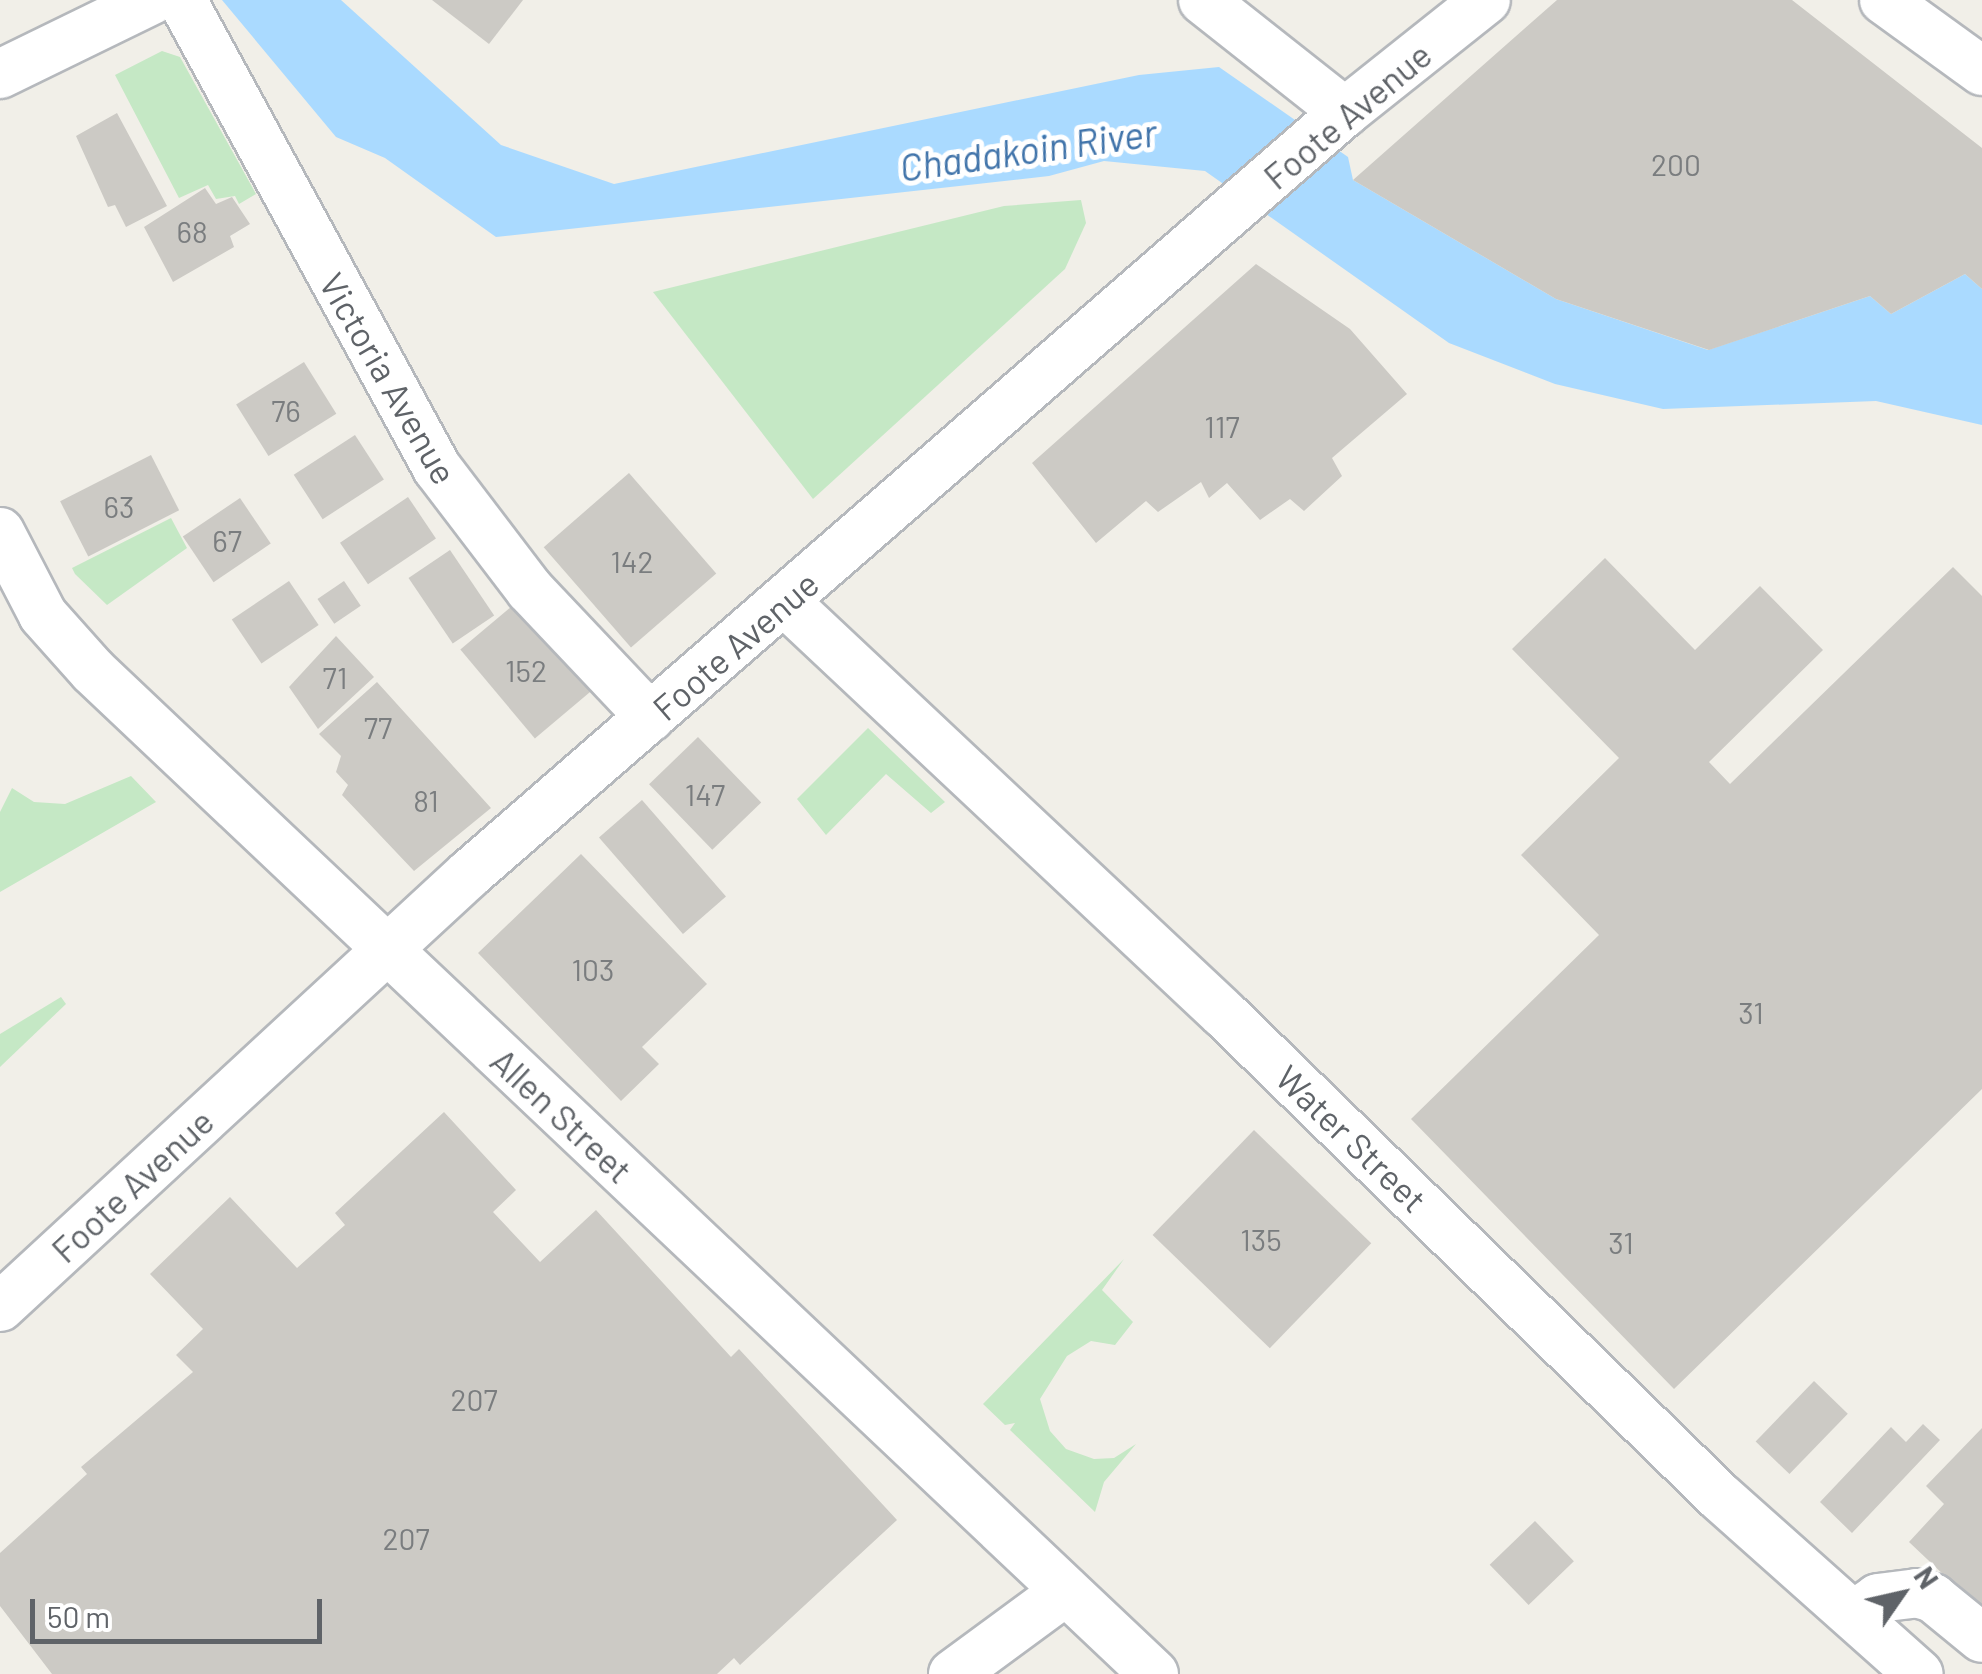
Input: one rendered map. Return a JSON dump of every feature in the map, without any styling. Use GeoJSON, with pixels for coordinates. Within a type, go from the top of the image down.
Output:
{"type":"FeatureCollection","features":[{"type":"Feature","properties":{"kind":"street"},"geometry":{"type":"LineString","coordinates":[[0,74],[152,0]]}},
{"type":"Feature","properties":{"kind":"street","name":"Victoria Avenue"},"geometry":{"type":"LineString","coordinates":[[182,0],[437,468],[530,590],[650,717]]}},
{"type":"Feature","properties":{"kind":"street"},"geometry":{"type":"LineString","coordinates":[[1203,0],[1336,121]]}},
{"type":"Feature","properties":{"kind":"street","name":"Foote Avenue"},"geometry":{"type":"LineString","coordinates":[[0,1307],[386,950],[650,717],[1336,121],[1486,0]]}},
{"type":"Feature","properties":{"kind":"street"},"geometry":{"type":"LineString","coordinates":[[1884,0],[1982,71]]}},
{"type":"Feature","properties":{"kind":"street","name":"Allen Street"},"geometry":{"type":"LineString","coordinates":[[0,532],[43,615],[93,671],[1154,1674]]}},
{"type":"Feature","properties":{"kind":"street","name":"Water Street"},"geometry":{"type":"LineString","coordinates":[[786,602],[1225,1015],[1720,1496],[1920,1674]]}},
{"type":"Feature","properties":{"kind":"street"},"geometry":{"type":"LineString","coordinates":[[953,1674],[1066,1591]]}},
{"type":"Feature","properties":{"kind":"street"},"geometry":{"type":"LineString","coordinates":[[1854,1615],[1878,1598],[1916,1593],[1934,1598],[1982,1638]]}},
{"type":"Feature","properties":{"kind":"green space"},"geometry":{"type":"Polygon","coordinates":[[[162,51],[180,57],[256,194],[239,204],[235,196],[216,199],[208,185],[179,198],[115,75],[162,51]]]}},
{"type":"Feature","properties":{"kind":"green space"},"geometry":{"type":"Polygon","coordinates":[[[1081,200],[1086,223],[1065,269],[813,499],[653,292],[1004,206],[1081,200]]]}},
{"type":"Feature","properties":{"kind":"green space"},"geometry":{"type":"Polygon","coordinates":[[[171,518],[187,548],[107,605],[75,574],[72,568],[171,518]]]}},
{"type":"Feature","properties":{"kind":"green space"},"geometry":{"type":"Polygon","coordinates":[[[868,728],[945,802],[931,813],[886,774],[826,835],[797,799],[868,728]]]}},
{"type":"Feature","properties":{"kind":"green space"},"geometry":{"type":"Polygon","coordinates":[[[131,776],[156,802],[0,892],[0,812],[12,788],[34,802],[65,804],[131,776]]]}},
{"type":"Feature","properties":{"kind":"green space"},"geometry":{"type":"Polygon","coordinates":[[[61,997],[66,1004],[0,1067],[0,1034],[61,997]]]}},
{"type":"Feature","properties":{"kind":"green space"},"geometry":{"type":"Polygon","coordinates":[[[1124,1259],[1102,1290],[1133,1322],[1115,1345],[1091,1341],[1067,1356],[1040,1399],[1050,1431],[1066,1449],[1094,1459],[1114,1458],[1136,1444],[1104,1482],[1095,1512],[1010,1430],[1015,1423],[1005,1425],[983,1404],[1124,1259]]]}},
{"type":"Feature","properties":{"kind":"water","name":"Chadakoin River"},"geometry":{"type":"Polygon","coordinates":[[[222,0],[341,0],[501,145],[614,184],[1139,75],[1219,67],[1348,157],[1353,180],[1556,299],[1708,350],[1870,296],[1891,314],[1965,274],[1982,289],[1982,425],[1876,401],[1663,409],[1555,384],[1449,343],[1205,171],[1104,161],[1049,176],[496,237],[385,158],[336,137],[222,0]]]}},
{"type":"Feature","properties":{"kind":"building"},"geometry":{"type":"Polygon","coordinates":[[[432,0],[523,0],[489,44],[432,0]]]}},
{"type":"Feature","properties":{"kind":"building"},"geometry":{"type":"Polygon","coordinates":[[[1557,0],[1792,0],[1982,148],[1982,289],[1965,274],[1891,314],[1870,296],[1709,350],[1556,299],[1353,180],[1557,0]]]}},
{"type":"Feature","properties":{"kind":"building"},"geometry":{"type":"Polygon","coordinates":[[[117,113],[167,206],[126,227],[115,205],[108,207],[76,136],[117,113]]]}},
{"type":"Feature","properties":{"kind":"building"},"geometry":{"type":"Polygon","coordinates":[[[205,188],[216,204],[232,197],[250,224],[230,236],[234,247],[173,282],[144,227],[205,188]]]}},
{"type":"Feature","properties":{"kind":"building"},"geometry":{"type":"Polygon","coordinates":[[[1256,264],[1350,329],[1407,394],[1332,458],[1342,476],[1304,511],[1290,499],[1260,520],[1227,483],[1209,498],[1201,482],[1158,512],[1146,501],[1096,543],[1032,463],[1256,264]]]}},
{"type":"Feature","properties":{"kind":"building"},"geometry":{"type":"Polygon","coordinates":[[[304,362],[336,414],[268,456],[236,404],[304,362]]]}},
{"type":"Feature","properties":{"kind":"building"},"geometry":{"type":"Polygon","coordinates":[[[355,435],[384,479],[323,519],[294,475],[355,435]]]}},
{"type":"Feature","properties":{"kind":"building"},"geometry":{"type":"Polygon","coordinates":[[[151,455],[179,510],[88,557],[60,501],[151,455]]]}},
{"type":"Feature","properties":{"kind":"building"},"geometry":{"type":"Polygon","coordinates":[[[629,473],[716,573],[631,648],[544,547],[629,473]]]}},
{"type":"Feature","properties":{"kind":"building"},"geometry":{"type":"Polygon","coordinates":[[[408,497],[436,538],[368,584],[340,543],[408,497]]]}},
{"type":"Feature","properties":{"kind":"building"},"geometry":{"type":"Polygon","coordinates":[[[240,498],[271,544],[214,582],[183,537],[240,498]]]}},
{"type":"Feature","properties":{"kind":"building"},"geometry":{"type":"Polygon","coordinates":[[[450,550],[494,615],[453,643],[409,578],[450,550]]]}},
{"type":"Feature","properties":{"kind":"building"},"geometry":{"type":"Polygon","coordinates":[[[1605,558],[1695,650],[1760,586],[1823,650],[1709,762],[1730,784],[1953,567],[1982,596],[1982,1089],[1674,1389],[1411,1119],[1599,935],[1521,855],[1619,758],[1512,649],[1605,558]]]}},
{"type":"Feature","properties":{"kind":"building"},"geometry":{"type":"Polygon","coordinates":[[[289,581],[319,625],[261,664],[232,620],[289,581]]]}},
{"type":"Feature","properties":{"kind":"building"},"geometry":{"type":"Polygon","coordinates":[[[344,581],[361,606],[334,624],[317,599],[344,581]]]}},
{"type":"Feature","properties":{"kind":"building"},"geometry":{"type":"Polygon","coordinates":[[[517,602],[592,691],[535,738],[460,650],[517,602]]]}},
{"type":"Feature","properties":{"kind":"building"},"geometry":{"type":"Polygon","coordinates":[[[336,636],[374,677],[318,729],[289,687],[336,636]]]}},
{"type":"Feature","properties":{"kind":"building"},"geometry":{"type":"Polygon","coordinates":[[[377,682],[491,808],[414,871],[342,795],[348,785],[336,772],[341,756],[319,734],[377,682]]]}},
{"type":"Feature","properties":{"kind":"building"},"geometry":{"type":"Polygon","coordinates":[[[698,737],[761,802],[712,850],[649,784],[698,737]]]}},
{"type":"Feature","properties":{"kind":"building"},"geometry":{"type":"Polygon","coordinates":[[[642,800],[726,897],[683,934],[599,837],[642,800]]]}},
{"type":"Feature","properties":{"kind":"building"},"geometry":{"type":"Polygon","coordinates":[[[581,854],[707,984],[642,1047],[659,1064],[621,1101],[478,953],[581,854]]]}},
{"type":"Feature","properties":{"kind":"building"},"geometry":{"type":"Polygon","coordinates":[[[444,1112],[516,1190],[493,1212],[540,1262],[596,1210],[731,1357],[739,1349],[897,1520],[740,1665],[734,1658],[717,1674],[52,1674],[0,1606],[0,1553],[87,1474],[81,1467],[193,1372],[176,1355],[203,1329],[150,1274],[230,1197],[297,1268],[345,1225],[335,1213],[444,1112]]]}},
{"type":"Feature","properties":{"kind":"building"},"geometry":{"type":"Polygon","coordinates":[[[1254,1130],[1371,1243],[1270,1348],[1153,1235],[1254,1130]]]}},
{"type":"Feature","properties":{"kind":"building"},"geometry":{"type":"Polygon","coordinates":[[[1814,1381],[1848,1414],[1789,1474],[1756,1441],[1814,1381]]]}},
{"type":"Feature","properties":{"kind":"building"},"geometry":{"type":"Polygon","coordinates":[[[1923,1424],[1940,1440],[1852,1533],[1820,1502],[1891,1427],[1906,1442],[1923,1424]]]}},
{"type":"Feature","properties":{"kind":"building"},"geometry":{"type":"Polygon","coordinates":[[[1982,1428],[1982,1611],[1909,1542],[1944,1504],[1926,1486],[1982,1428]]]}},
{"type":"Feature","properties":{"kind":"building"},"geometry":{"type":"Polygon","coordinates":[[[1535,1521],[1574,1561],[1529,1605],[1490,1565],[1535,1521]]]}}]}
